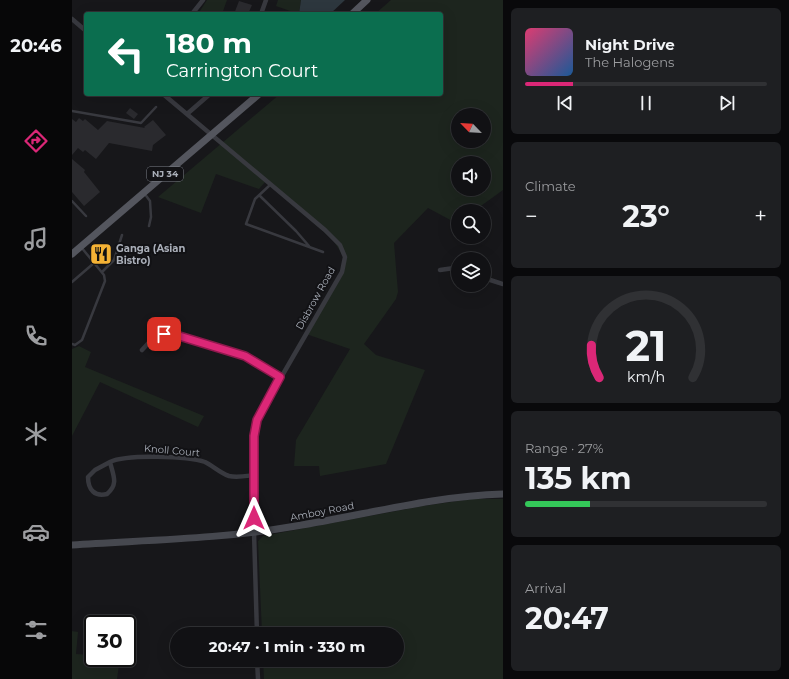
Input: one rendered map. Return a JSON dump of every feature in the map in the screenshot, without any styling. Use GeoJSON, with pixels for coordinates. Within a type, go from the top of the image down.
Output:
{"type":"FeatureCollection","features":[{"type":"Feature","properties":{"kind":"main road"},"geometry":{"type":"LineString","coordinates":[[354,12],[367,0]]}},
{"type":"Feature","properties":{"kind":"main road","name":"NJ 34"},"geometry":{"type":"LineString","coordinates":[[72,254],[256,96]]}},
{"type":"Feature","properties":{"kind":"street"},"geometry":{"type":"LineString","coordinates":[[194,12],[203,0]]}},
{"type":"Feature","properties":{"kind":"street"},"geometry":{"type":"LineString","coordinates":[[263,12],[266,0]]}},
{"type":"Feature","properties":{"kind":"street"},"geometry":{"type":"LineString","coordinates":[[72,19],[84,29]]}},
{"type":"Feature","properties":{"kind":"street","name":"Disbrow Road"},"geometry":{"type":"LineString","coordinates":[[165,96],[325,230],[340,245],[345,257],[342,272],[280,377],[257,420],[254,436],[254,532],[257,627]]}},
{"type":"Feature","properties":{"kind":"street"},"geometry":{"type":"LineString","coordinates":[[187,114],[208,96]]}},
{"type":"Feature","properties":{"kind":"street"},"geometry":{"type":"LineString","coordinates":[[440,270],[451,268]]}},
{"type":"Feature","properties":{"kind":"street"},"geometry":{"type":"LineString","coordinates":[[491,280],[503,284]]}},
{"type":"Feature","properties":{"kind":"street"},"geometry":{"type":"LineString","coordinates":[[142,350],[154,337],[164,334],[176,335],[245,356],[280,377]]}},
{"type":"Feature","properties":{"kind":"street","name":"Knoll Court"},"geometry":{"type":"LineString","coordinates":[[110,462],[114,479],[113,488],[108,494],[104,495],[92,492],[88,483],[88,477],[94,470],[110,462],[116,459],[138,456],[181,458],[204,462],[230,476],[254,475]]}},
{"type":"Feature","properties":{"kind":"street","name":"Amboy Road"},"geometry":{"type":"LineString","coordinates":[[72,545],[254,532],[295,526],[443,498],[503,494]]}},
{"type":"Feature","properties":{"kind":"street"},"geometry":{"type":"LineString","coordinates":[[257,667],[258,679]]}},
{"type":"Feature","properties":{"kind":"lane"},"geometry":{"type":"LineString","coordinates":[[72,111],[141,123],[156,107]]}},
{"type":"Feature","properties":{"kind":"lane"},"geometry":{"type":"LineString","coordinates":[[271,184],[255,199],[246,224],[324,252]]}},
{"type":"Feature","properties":{"kind":"lane"},"geometry":{"type":"LineString","coordinates":[[143,193],[150,201],[149,226]]}},
{"type":"Feature","properties":{"kind":"lane"},"geometry":{"type":"LineString","coordinates":[[259,195],[296,231],[310,247]]}},
{"type":"Feature","properties":{"kind":"lane"},"geometry":{"type":"LineString","coordinates":[[72,201],[86,216]]}},
{"type":"Feature","properties":{"kind":"lane"},"geometry":{"type":"LineString","coordinates":[[102,272],[114,260],[122,235]]}},
{"type":"Feature","properties":{"kind":"lane"},"geometry":{"type":"LineString","coordinates":[[72,344],[82,340],[86,333],[105,281],[102,272],[81,247]]}},
{"type":"Feature","properties":{"kind":"lane"},"geometry":{"type":"LineString","coordinates":[[72,282],[94,263]]}},
{"type":"Feature","properties":{"kind":"shaded area"},"geometry":{"type":"Polygon","coordinates":[[[207,0],[227,0],[223,12],[199,12],[207,0]]]}},
{"type":"Feature","properties":{"kind":"shaded area"},"geometry":{"type":"Polygon","coordinates":[[[278,0],[301,0],[299,12],[293,12],[276,6],[278,0]]]}},
{"type":"Feature","properties":{"kind":"shaded area"},"geometry":{"type":"Polygon","coordinates":[[[301,0],[345,0],[332,12],[299,12],[301,0]]]}},
{"type":"Feature","properties":{"kind":"shaded area"},"geometry":{"type":"Polygon","coordinates":[[[391,0],[503,0],[503,190],[484,204],[451,204],[451,220],[428,208],[394,243],[398,292],[396,299],[364,344],[376,355],[425,370],[386,464],[320,476],[319,466],[294,466],[296,440],[350,349],[306,334],[342,273],[345,259],[333,240],[266,181],[259,189],[216,174],[201,213],[158,197],[278,96],[443,96],[443,12],[377,12],[391,0]]]}},
{"type":"Feature","properties":{"kind":"shaded area"},"geometry":{"type":"Polygon","coordinates":[[[79,346],[91,352],[85,367],[204,416],[198,427],[100,382],[72,436],[72,349],[79,346]]]}},
{"type":"Feature","properties":{"kind":"shaded area"},"geometry":{"type":"Polygon","coordinates":[[[472,499],[503,499],[503,679],[264,679],[263,667],[404,667],[404,627],[262,627],[258,541],[263,536],[423,506],[472,499]]]}},
{"type":"Feature","properties":{"kind":"shaded area"},"geometry":{"type":"Polygon","coordinates":[[[72,631],[78,632],[76,654],[84,654],[84,667],[119,667],[117,679],[72,679],[72,631]]]}},
{"type":"Feature","properties":{"kind":"building"},"geometry":{"type":"Polygon","coordinates":[[[239,1],[252,5],[249,12],[235,12],[239,1]]]}},
{"type":"Feature","properties":{"kind":"building"},"geometry":{"type":"Polygon","coordinates":[[[130,108],[138,114],[134,119],[126,113],[130,108]]]}},
{"type":"Feature","properties":{"kind":"building"},"geometry":{"type":"Polygon","coordinates":[[[79,118],[83,121],[85,119],[98,130],[107,121],[145,128],[144,127],[153,120],[166,135],[153,145],[152,151],[109,143],[96,159],[85,150],[83,152],[78,148],[72,155],[72,119],[76,122],[79,118]]]}},
{"type":"Feature","properties":{"kind":"building"},"geometry":{"type":"Polygon","coordinates":[[[72,159],[85,170],[84,172],[100,192],[84,206],[72,192],[72,159]]]}},
{"type":"Feature","properties":{"kind":"building","name":"Ganga (Asian Bistro)"},"geometry":{"type":"Polygon","coordinates":[[[105,244],[112,253],[99,265],[91,255],[105,244]]]}},
{"type":"Feature","properties":{"kind":"place","name":"Ganga (Asian Bistro)"},"geometry":{"type":"Point","coordinates":[101,254]}},
{"type":"Feature","properties":{"kind":"route"},"geometry":{"type":"LineString","coordinates":[[164,334],[176,335],[223,348],[245,356],[280,377],[257,420],[254,436],[254,518]]}}]}
